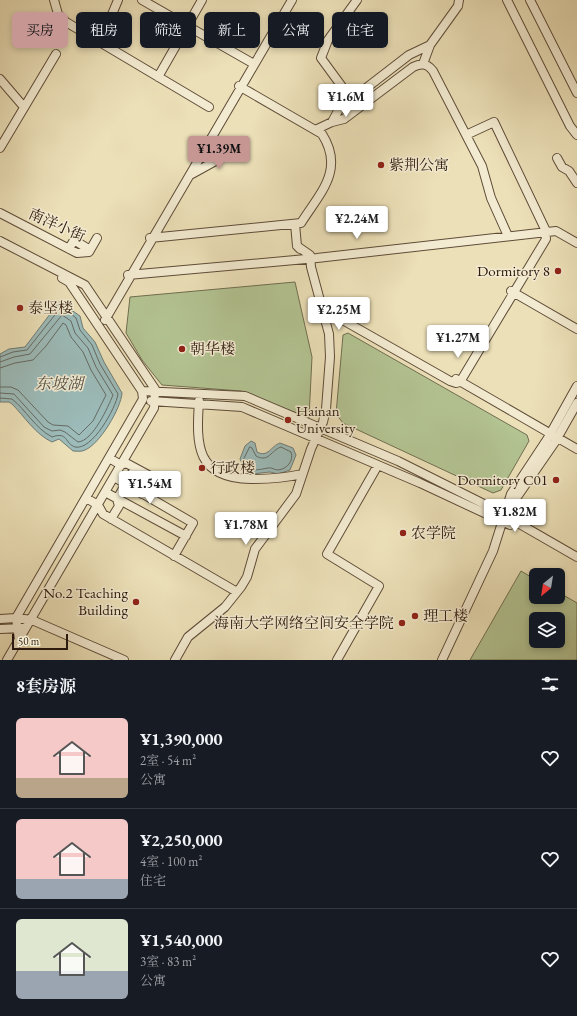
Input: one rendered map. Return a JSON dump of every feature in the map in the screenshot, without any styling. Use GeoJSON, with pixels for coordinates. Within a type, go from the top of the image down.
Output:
{"type":"FeatureCollection","features":[{"type":"Feature","properties":{"kind":"street"},"geometry":{"type":"LineString","coordinates":[[54,0],[61,19],[76,28]]}},
{"type":"Feature","properties":{"kind":"street"},"geometry":{"type":"LineString","coordinates":[[113,12],[118,0]]}},
{"type":"Feature","properties":{"kind":"street"},"geometry":{"type":"LineString","coordinates":[[142,0],[164,12]]}},
{"type":"Feature","properties":{"kind":"street"},"geometry":{"type":"LineString","coordinates":[[149,0],[168,12]]}},
{"type":"Feature","properties":{"kind":"street"},"geometry":{"type":"LineString","coordinates":[[195,12],[202,0]]}},
{"type":"Feature","properties":{"kind":"street"},"geometry":{"type":"LineString","coordinates":[[347,103],[343,88],[321,58],[328,40],[357,0]]}},
{"type":"Feature","properties":{"kind":"street"},"geometry":{"type":"LineString","coordinates":[[423,64],[430,45],[458,6],[459,0]]}},
{"type":"Feature","properties":{"kind":"street"},"geometry":{"type":"LineString","coordinates":[[507,0],[573,124],[577,135]]}},
{"type":"Feature","properties":{"kind":"street"},"geometry":{"type":"LineString","coordinates":[[530,0],[577,93]]}},
{"type":"Feature","properties":{"kind":"street"},"geometry":{"type":"LineString","coordinates":[[100,326],[240,87],[288,1]]}},
{"type":"Feature","properties":{"kind":"street"},"geometry":{"type":"LineString","coordinates":[[196,30],[253,62]]}},
{"type":"Feature","properties":{"kind":"street"},"geometry":{"type":"LineString","coordinates":[[332,122],[339,109],[409,55],[430,45]]}},
{"type":"Feature","properties":{"kind":"street"},"geometry":{"type":"LineString","coordinates":[[110,48],[209,106]]}},
{"type":"Feature","properties":{"kind":"street"},"geometry":{"type":"LineString","coordinates":[[158,77],[175,48]]}},
{"type":"Feature","properties":{"kind":"street"},"geometry":{"type":"LineString","coordinates":[[0,148],[56,54]]}},
{"type":"Feature","properties":{"kind":"street"},"geometry":{"type":"LineString","coordinates":[[315,130],[332,122],[344,119],[412,67],[423,64]]}},
{"type":"Feature","properties":{"kind":"street"},"geometry":{"type":"LineString","coordinates":[[423,64],[433,71],[482,166],[491,198],[507,234]]}},
{"type":"Feature","properties":{"kind":"street"},"geometry":{"type":"LineString","coordinates":[[0,79],[24,107]]}},
{"type":"Feature","properties":{"kind":"street"},"geometry":{"type":"LineString","coordinates":[[151,238],[301,223],[330,178],[332,166],[328,144],[322,134],[240,87]]}},
{"type":"Feature","properties":{"kind":"street"},"geometry":{"type":"LineString","coordinates":[[459,379],[513,292],[542,231],[539,218],[494,122],[466,135]]}},
{"type":"Feature","properties":{"kind":"street"},"geometry":{"type":"LineString","coordinates":[[187,177],[219,158],[228,143]]}},
{"type":"Feature","properties":{"kind":"street"},"geometry":{"type":"LineString","coordinates":[[557,158],[562,167],[569,171],[577,183]]}},
{"type":"Feature","properties":{"kind":"street","name":"南洋小街"},"geometry":{"type":"LineString","coordinates":[[0,213],[69,249],[82,254],[90,250],[97,238]]}},
{"type":"Feature","properties":{"kind":"street"},"geometry":{"type":"LineString","coordinates":[[175,660],[188,637],[225,608],[237,592],[246,577],[255,549],[293,501],[326,409],[330,357],[329,334],[308,257],[297,246],[295,224]]}},
{"type":"Feature","properties":{"kind":"street"},"geometry":{"type":"LineString","coordinates":[[542,231],[558,228],[577,238]]}},
{"type":"Feature","properties":{"kind":"street"},"geometry":{"type":"LineString","coordinates":[[131,273],[308,257],[542,231],[556,231],[577,243]]}},
{"type":"Feature","properties":{"kind":"street"},"geometry":{"type":"LineString","coordinates":[[0,241],[85,285],[155,391],[154,408],[30,624],[7,660]]}},
{"type":"Feature","properties":{"kind":"street"},"geometry":{"type":"LineString","coordinates":[[0,245],[69,282],[100,326],[143,395],[155,402],[242,407],[506,520],[577,557]]}},
{"type":"Feature","properties":{"kind":"street"},"geometry":{"type":"LineString","coordinates":[[513,292],[577,329]]}},
{"type":"Feature","properties":{"kind":"street"},"geometry":{"type":"LineString","coordinates":[[320,304],[577,445]]}},
{"type":"Feature","properties":{"kind":"street"},"geometry":{"type":"LineString","coordinates":[[555,434],[577,386]]}},
{"type":"Feature","properties":{"kind":"street"},"geometry":{"type":"LineString","coordinates":[[19,639],[16,618],[109,458],[143,395],[155,391],[245,396],[398,461],[490,507],[506,520],[577,563]]}},
{"type":"Feature","properties":{"kind":"street"},"geometry":{"type":"LineString","coordinates":[[200,393],[200,450],[206,462],[216,472],[230,478],[253,479],[285,478],[302,474]]}},
{"type":"Feature","properties":{"kind":"street"},"geometry":{"type":"LineString","coordinates":[[442,660],[517,497],[555,434],[577,403]]}},
{"type":"Feature","properties":{"kind":"street"},"geometry":{"type":"LineString","coordinates":[[555,434],[577,449]]}},
{"type":"Feature","properties":{"kind":"street"},"geometry":{"type":"LineString","coordinates":[[109,458],[121,465],[126,463],[152,477],[142,494]]}},
{"type":"Feature","properties":{"kind":"street"},"geometry":{"type":"LineString","coordinates":[[337,660],[379,586],[327,554],[378,465]]}},
{"type":"Feature","properties":{"kind":"street"},"geometry":{"type":"LineString","coordinates":[[111,519],[119,506],[117,499],[135,468]]}},
{"type":"Feature","properties":{"kind":"street"},"geometry":{"type":"LineString","coordinates":[[114,477],[193,523],[174,556]]}},
{"type":"Feature","properties":{"kind":"street"},"geometry":{"type":"LineString","coordinates":[[105,492],[186,536]]}},
{"type":"Feature","properties":{"kind":"street"},"geometry":{"type":"LineString","coordinates":[[86,498],[98,505],[102,514],[237,592]]}},
{"type":"Feature","properties":{"kind":"street"},"geometry":{"type":"LineString","coordinates":[[446,660],[497,552],[506,520]]}},
{"type":"Feature","properties":{"kind":"street"},"geometry":{"type":"LineString","coordinates":[[0,619],[16,618],[124,660]]}},
{"type":"Feature","properties":{"kind":"street"},"geometry":{"type":"LineString","coordinates":[[0,629],[18,628],[30,624],[38,626],[116,660]]}},
{"type":"Feature","properties":{"kind":"green space"},"geometry":{"type":"Polygon","coordinates":[[[295,282],[312,357],[309,418],[241,391],[162,385],[142,360],[126,333],[130,297],[295,282]]]}},
{"type":"Feature","properties":{"kind":"green space"},"geometry":{"type":"Polygon","coordinates":[[[348,333],[527,435],[529,441],[501,490],[493,493],[343,423],[336,414],[343,335],[348,333]]]}},
{"type":"Feature","properties":{"kind":"green space"},"geometry":{"type":"Polygon","coordinates":[[[521,571],[529,576],[529,604],[565,604],[565,596],[577,603],[577,660],[470,660],[521,571]]]}},
{"type":"Feature","properties":{"kind":"water","name":"东坡湖"},"geometry":{"type":"Polygon","coordinates":[[[60,301],[80,316],[83,328],[95,342],[104,362],[122,393],[121,400],[109,425],[97,441],[82,451],[73,451],[59,439],[52,442],[46,439],[35,430],[12,404],[9,402],[0,402],[0,354],[9,349],[25,347],[60,301]]]}},
{"type":"Feature","properties":{"kind":"water"},"geometry":{"type":"Polygon","coordinates":[[[251,441],[255,443],[257,452],[264,454],[280,443],[293,448],[296,455],[290,470],[278,474],[270,472],[251,474],[245,469],[240,459],[245,446],[251,441]]]}},
{"type":"Feature","properties":{"kind":"place","name":"紫荆公寓"},"geometry":{"type":"Point","coordinates":[381,165]}},
{"type":"Feature","properties":{"kind":"place","name":"Dormitory 8"},"geometry":{"type":"Point","coordinates":[558,271]}},
{"type":"Feature","properties":{"kind":"place","name":"泰坚楼"},"geometry":{"type":"Point","coordinates":[20,308]}},
{"type":"Feature","properties":{"kind":"place","name":"朝华楼"},"geometry":{"type":"Point","coordinates":[182,349]}},
{"type":"Feature","properties":{"kind":"place","name":"Hainan University"},"geometry":{"type":"Point","coordinates":[288,420]}},
{"type":"Feature","properties":{"kind":"place","name":"行政楼"},"geometry":{"type":"Point","coordinates":[202,468]}},
{"type":"Feature","properties":{"kind":"place","name":"Dormitory C01"},"geometry":{"type":"Point","coordinates":[556,480]}},
{"type":"Feature","properties":{"kind":"place","name":"农学院"},"geometry":{"type":"Point","coordinates":[403,533]}},
{"type":"Feature","properties":{"kind":"place","name":"No.2 Teaching Building"},"geometry":{"type":"Point","coordinates":[136,602]}},
{"type":"Feature","properties":{"kind":"place","name":"理工楼"},"geometry":{"type":"Point","coordinates":[415,616]}},
{"type":"Feature","properties":{"kind":"place","name":"海南大学网络空间安全学院"},"geometry":{"type":"Point","coordinates":[402,623]}}]}
